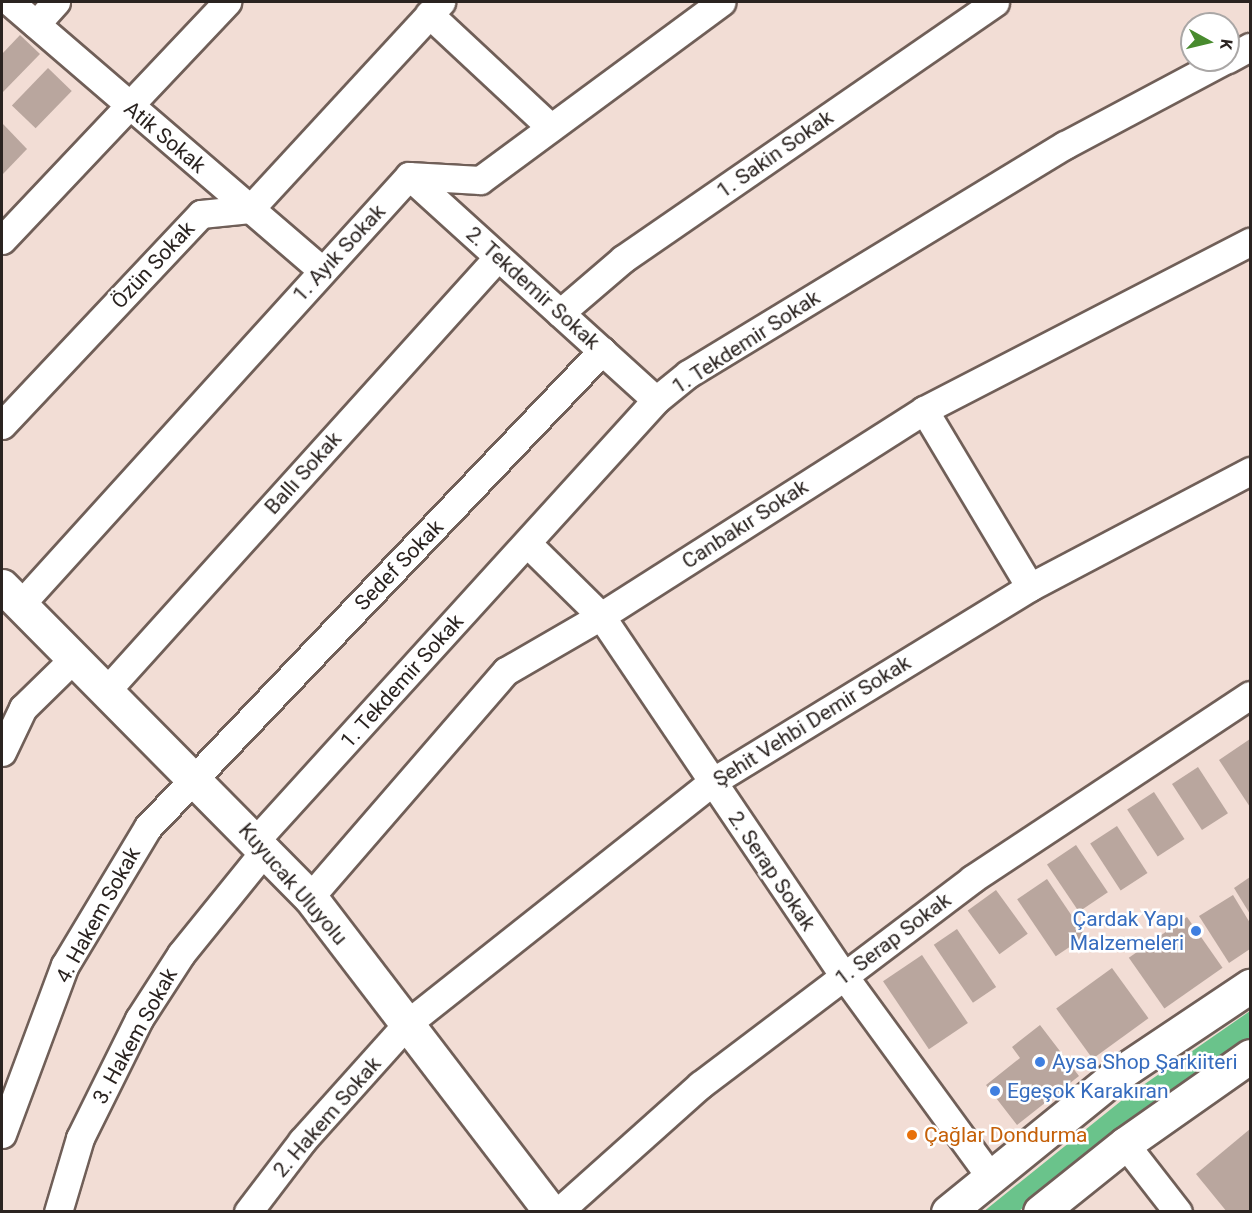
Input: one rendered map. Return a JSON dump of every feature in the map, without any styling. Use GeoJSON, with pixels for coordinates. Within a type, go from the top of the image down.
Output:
{"type":"FeatureCollection","features":[{"type":"Feature","properties":{"kind":"street","name":"Atik Sokak"},"geometry":{"type":"LineString","coordinates":[[10,2],[128,106],[322,270]]}},
{"type":"Feature","properties":{"kind":"street"},"geometry":{"type":"LineString","coordinates":[[36,24],[56,2]]}},
{"type":"Feature","properties":{"kind":"street"},"geometry":{"type":"LineString","coordinates":[[2,240],[227,2]]}},
{"type":"Feature","properties":{"kind":"street"},"geometry":{"type":"LineString","coordinates":[[409,176],[480,180],[721,2]]}},
{"type":"Feature","properties":{"kind":"street","name":"1. Sakin Sokak"},"geometry":{"type":"LineString","coordinates":[[560,313],[623,259],[995,2]]}},
{"type":"Feature","properties":{"kind":"street"},"geometry":{"type":"LineString","coordinates":[[250,209],[435,8],[550,127]]}},
{"type":"Feature","properties":{"kind":"street","name":"1. Tekdemir Sokak"},"geometry":{"type":"LineString","coordinates":[[261,844],[656,400],[688,374],[1065,145],[1203,72]]}},
{"type":"Feature","properties":{"kind":"street","name":"2. Tekdemir Sokak"},"geometry":{"type":"LineString","coordinates":[[409,176],[656,400]]}},
{"type":"Feature","properties":{"kind":"street","name":"1. Ayık Sokak"},"geometry":{"type":"LineString","coordinates":[[11,596],[409,176]]}},
{"type":"Feature","properties":{"kind":"street","name":"Özün Sokak"},"geometry":{"type":"LineString","coordinates":[[2,425],[201,214],[250,209]]}},
{"type":"Feature","properties":{"kind":"street","name":"Canbakır Sokak"},"geometry":{"type":"LineString","coordinates":[[310,897],[506,671],[601,616],[924,410],[1249,247]]}},
{"type":"Feature","properties":{"kind":"street","name":"Ballı Sokak"},"geometry":{"type":"LineString","coordinates":[[107,690],[498,257]]}},
{"type":"Feature","properties":{"kind":"street","name":"Sedef Sokak"},"geometry":{"type":"LineString","coordinates":[[195,779],[602,351]]}},
{"type":"Feature","properties":{"kind":"street"},"geometry":{"type":"LineString","coordinates":[[924,410],[1030,587]]}},
{"type":"Feature","properties":{"kind":"street","name":"Şehit Vehbi Demir Sokak"},"geometry":{"type":"LineString","coordinates":[[408,1023],[712,782],[1030,587],[1251,471]]}},
{"type":"Feature","properties":{"kind":"street","name":"2. Serap Sokak"},"geometry":{"type":"LineString","coordinates":[[527,543],[601,616],[844,976],[989,1175]]}},
{"type":"Feature","properties":{"kind":"street","name":"Kuyucak Uluyolu"},"geometry":{"type":"LineString","coordinates":[[11,596],[261,844],[310,897],[551,1212]]}},
{"type":"Feature","properties":{"kind":"street"},"geometry":{"type":"LineString","coordinates":[[2,752],[23,708],[74,658]]}},
{"type":"Feature","properties":{"kind":"street","name":"1. Serap Sokak"},"geometry":{"type":"LineString","coordinates":[[558,1212],[700,1085],[972,879],[1251,695]]}},
{"type":"Feature","properties":{"kind":"street","name":"4. Hakem Sokak"},"geometry":{"type":"LineString","coordinates":[[2,1134],[65,965],[148,827],[195,779]]}},
{"type":"Feature","properties":{"kind":"street","name":"3. Hakem Sokak"},"geometry":{"type":"LineString","coordinates":[[58,1212],[80,1138],[140,1019],[181,954],[261,844]]}},
{"type":"Feature","properties":{"kind":"street"},"geometry":{"type":"LineString","coordinates":[[948,1212],[989,1175],[1114,1077],[1251,986]]}},
{"type":"Feature","properties":{"kind":"street","name":"2. Hakem Sokak"},"geometry":{"type":"LineString","coordinates":[[248,1212],[302,1141],[408,1023]]}},
{"type":"Feature","properties":{"kind":"street"},"geometry":{"type":"LineString","coordinates":[[1040,1212],[1125,1144],[1251,1056]]}},
{"type":"Feature","properties":{"kind":"street"},"geometry":{"type":"LineString","coordinates":[[1125,1144],[1178,1212]]}},
{"type":"Feature","properties":{"kind":"green space"},"geometry":{"type":"Polygon","coordinates":[[[1250,1011],[1250,1040],[1131,1123],[1019,1211],[983,1212],[1126,1097],[1250,1011]]]}},
{"type":"Feature","properties":{"kind":"building"},"geometry":{"type":"Polygon","coordinates":[[[20,35],[40,54],[2,93],[2,54],[20,35]]]}},
{"type":"Feature","properties":{"kind":"building"},"geometry":{"type":"Polygon","coordinates":[[[48,68],[72,91],[36,128],[12,105],[48,68]]]}},
{"type":"Feature","properties":{"kind":"building"},"geometry":{"type":"Polygon","coordinates":[[[3,124],[27,149],[2,175],[2,126],[3,124]]]}},
{"type":"Feature","properties":{"kind":"building"},"geometry":{"type":"Polygon","coordinates":[[[1250,739],[1250,807],[1219,760],[1250,739]]]}},
{"type":"Feature","properties":{"kind":"building"},"geometry":{"type":"Polygon","coordinates":[[[1198,767],[1228,813],[1202,830],[1172,784],[1198,767]]]}},
{"type":"Feature","properties":{"kind":"building"},"geometry":{"type":"Polygon","coordinates":[[[1154,792],[1184,839],[1158,856],[1127,809],[1154,792]]]}},
{"type":"Feature","properties":{"kind":"building"},"geometry":{"type":"Polygon","coordinates":[[[1117,826],[1147,873],[1121,890],[1090,843],[1117,826]]]}},
{"type":"Feature","properties":{"kind":"building"},"geometry":{"type":"Polygon","coordinates":[[[1076,845],[1108,892],[1079,912],[1047,865],[1076,845]]]}},
{"type":"Feature","properties":{"kind":"building"},"geometry":{"type":"Polygon","coordinates":[[[1250,877],[1250,914],[1234,888],[1250,877]]]}},
{"type":"Feature","properties":{"kind":"building"},"geometry":{"type":"Polygon","coordinates":[[[1047,879],[1086,936],[1056,956],[1017,899],[1047,879]]]}},
{"type":"Feature","properties":{"kind":"building"},"geometry":{"type":"Polygon","coordinates":[[[996,890],[1028,934],[999,954],[968,911],[996,890]]]}},
{"type":"Feature","properties":{"kind":"building"},"geometry":{"type":"Polygon","coordinates":[[[1233,895],[1250,923],[1250,949],[1229,963],[1199,916],[1233,895]]]}},
{"type":"Feature","properties":{"kind":"building"},"geometry":{"type":"Polygon","coordinates":[[[1187,917],[1223,968],[1164,1009],[1129,958],[1187,917]]]}},
{"type":"Feature","properties":{"kind":"building"},"geometry":{"type":"Polygon","coordinates":[[[957,929],[996,987],[973,1003],[934,945],[957,929]]]}},
{"type":"Feature","properties":{"kind":"building"},"geometry":{"type":"Polygon","coordinates":[[[922,955],[968,1023],[929,1049],[883,981],[922,955]]]}},
{"type":"Feature","properties":{"kind":"building"},"geometry":{"type":"Polygon","coordinates":[[[1112,968],[1148,1018],[1093,1059],[1056,1009],[1112,968]]]}},
{"type":"Feature","properties":{"kind":"building"},"geometry":{"type":"Polygon","coordinates":[[[1040,1025],[1079,1076],[1017,1125],[986,1085],[1020,1058],[1012,1047],[1040,1025]]]}},
{"type":"Feature","properties":{"kind":"building"},"geometry":{"type":"Polygon","coordinates":[[[1250,1129],[1250,1212],[1227,1212],[1196,1174],[1250,1129]]]}},
{"type":"Feature","properties":{"kind":"place","name":"Çardak Yapı Malzemeleri"},"geometry":{"type":"Point","coordinates":[1196,931]}},
{"type":"Feature","properties":{"kind":"place","name":"Aysa Shop Şarkiiteri"},"geometry":{"type":"Point","coordinates":[1040,1062]}},
{"type":"Feature","properties":{"kind":"place","name":"Egeşok Karakıran"},"geometry":{"type":"Point","coordinates":[995,1091]}},
{"type":"Feature","properties":{"kind":"place","name":"Çağlar Dondurma"},"geometry":{"type":"Point","coordinates":[912,1135]}}]}
